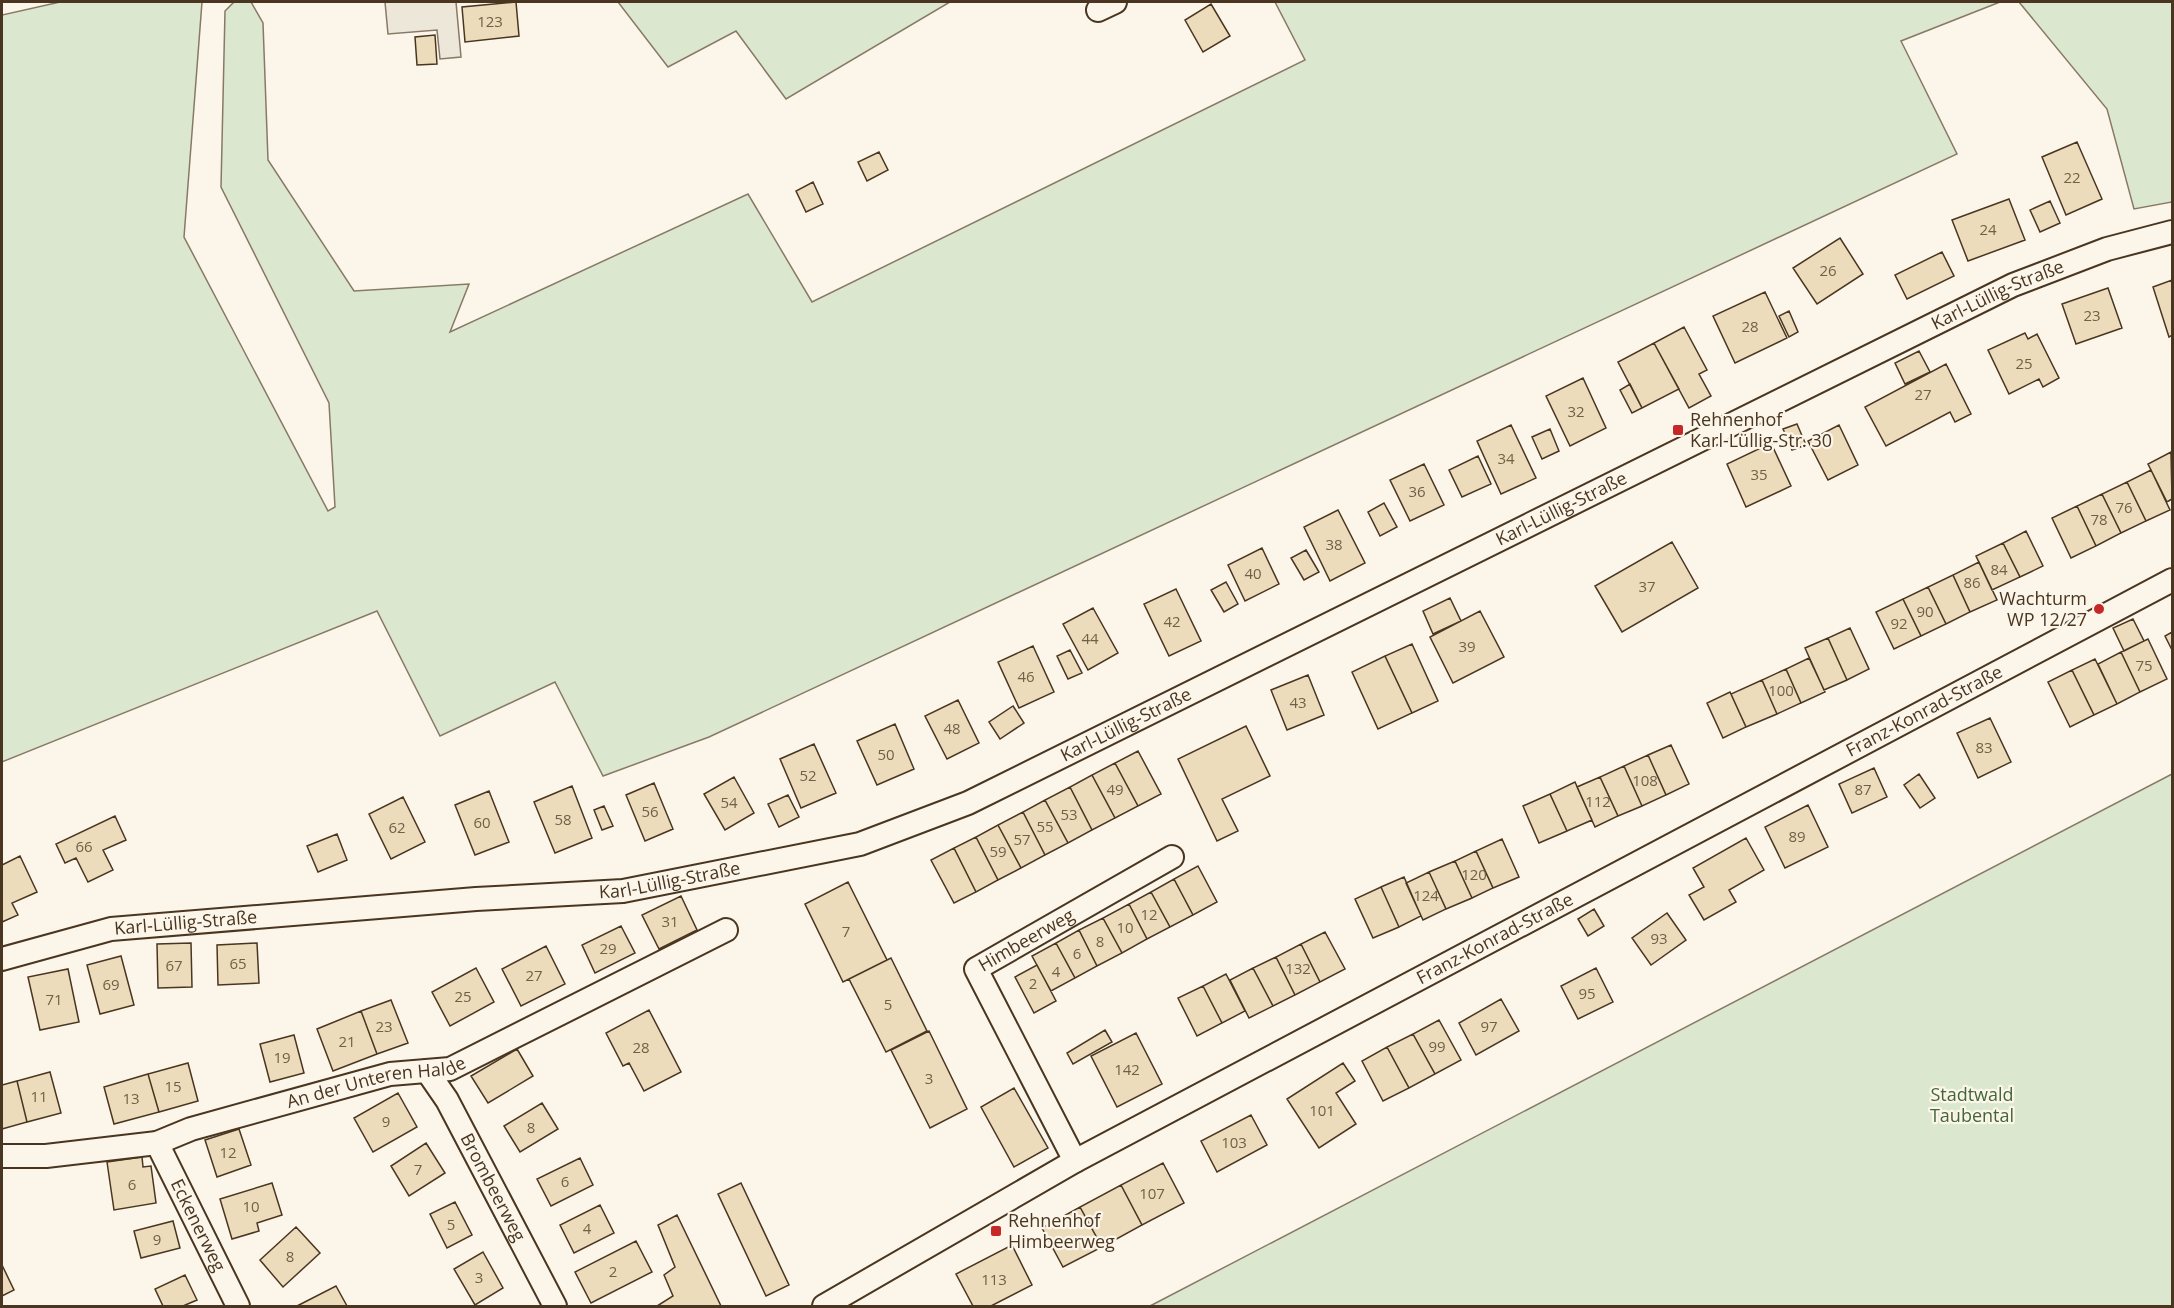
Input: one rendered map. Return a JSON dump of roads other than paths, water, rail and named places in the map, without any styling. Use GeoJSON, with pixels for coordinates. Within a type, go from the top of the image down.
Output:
{"type":"FeatureCollection","features":[{"type":"Feature","properties":{"kind":"street","name":"Karl-Lüllig-Straße"},"geometry":{"type":"LineString","coordinates":[[2,959],[111,929],[476,899],[623,891],[860,844],[968,803],[2013,285],[2107,249],[2172,232]]}},
{"type":"Feature","properties":{"kind":"street","name":"Franz-Konrad-Straße"},"geometry":{"type":"LineString","coordinates":[[824,1306],[1075,1161],[2172,580]]}},
{"type":"Feature","properties":{"kind":"street","name":"Himbeerweg"},"geometry":{"type":"LineString","coordinates":[[1075,1161],[976,969],[1173,857]]}},
{"type":"Feature","properties":{"kind":"street","name":"An der Unteren Halde"},"geometry":{"type":"LineString","coordinates":[[2,1156],[46,1156],[157,1143],[191,1129],[362,1081],[390,1074],[450,1069],[726,930]]}},
{"type":"Feature","properties":{"kind":"street","name":"Brombeerweg"},"geometry":{"type":"LineString","coordinates":[[427,1071],[447,1100],[555,1306]]}},
{"type":"Feature","properties":{"kind":"street","name":"Eckenerweg"},"geometry":{"type":"LineString","coordinates":[[157,1143],[238,1306]]}},
{"type":"Feature","properties":{"kind":"place","name":"Rehnenhof Karl-Lüllig-Str. 30"},"geometry":{"type":"Point","coordinates":[1678,430]}},
{"type":"Feature","properties":{"kind":"place","name":"Wachturm WP 12/27"},"geometry":{"type":"Point","coordinates":[2099,609]}},
{"type":"Feature","properties":{"kind":"place","name":"Rehnenhof Himbeerweg"},"geometry":{"type":"Point","coordinates":[996,1231]}},
{"type":"Feature","properties":{"kind":"park label","name":"Stadtwald Taubental"},"geometry":{"type":"Point","coordinates":[1972,1105]}}]}
